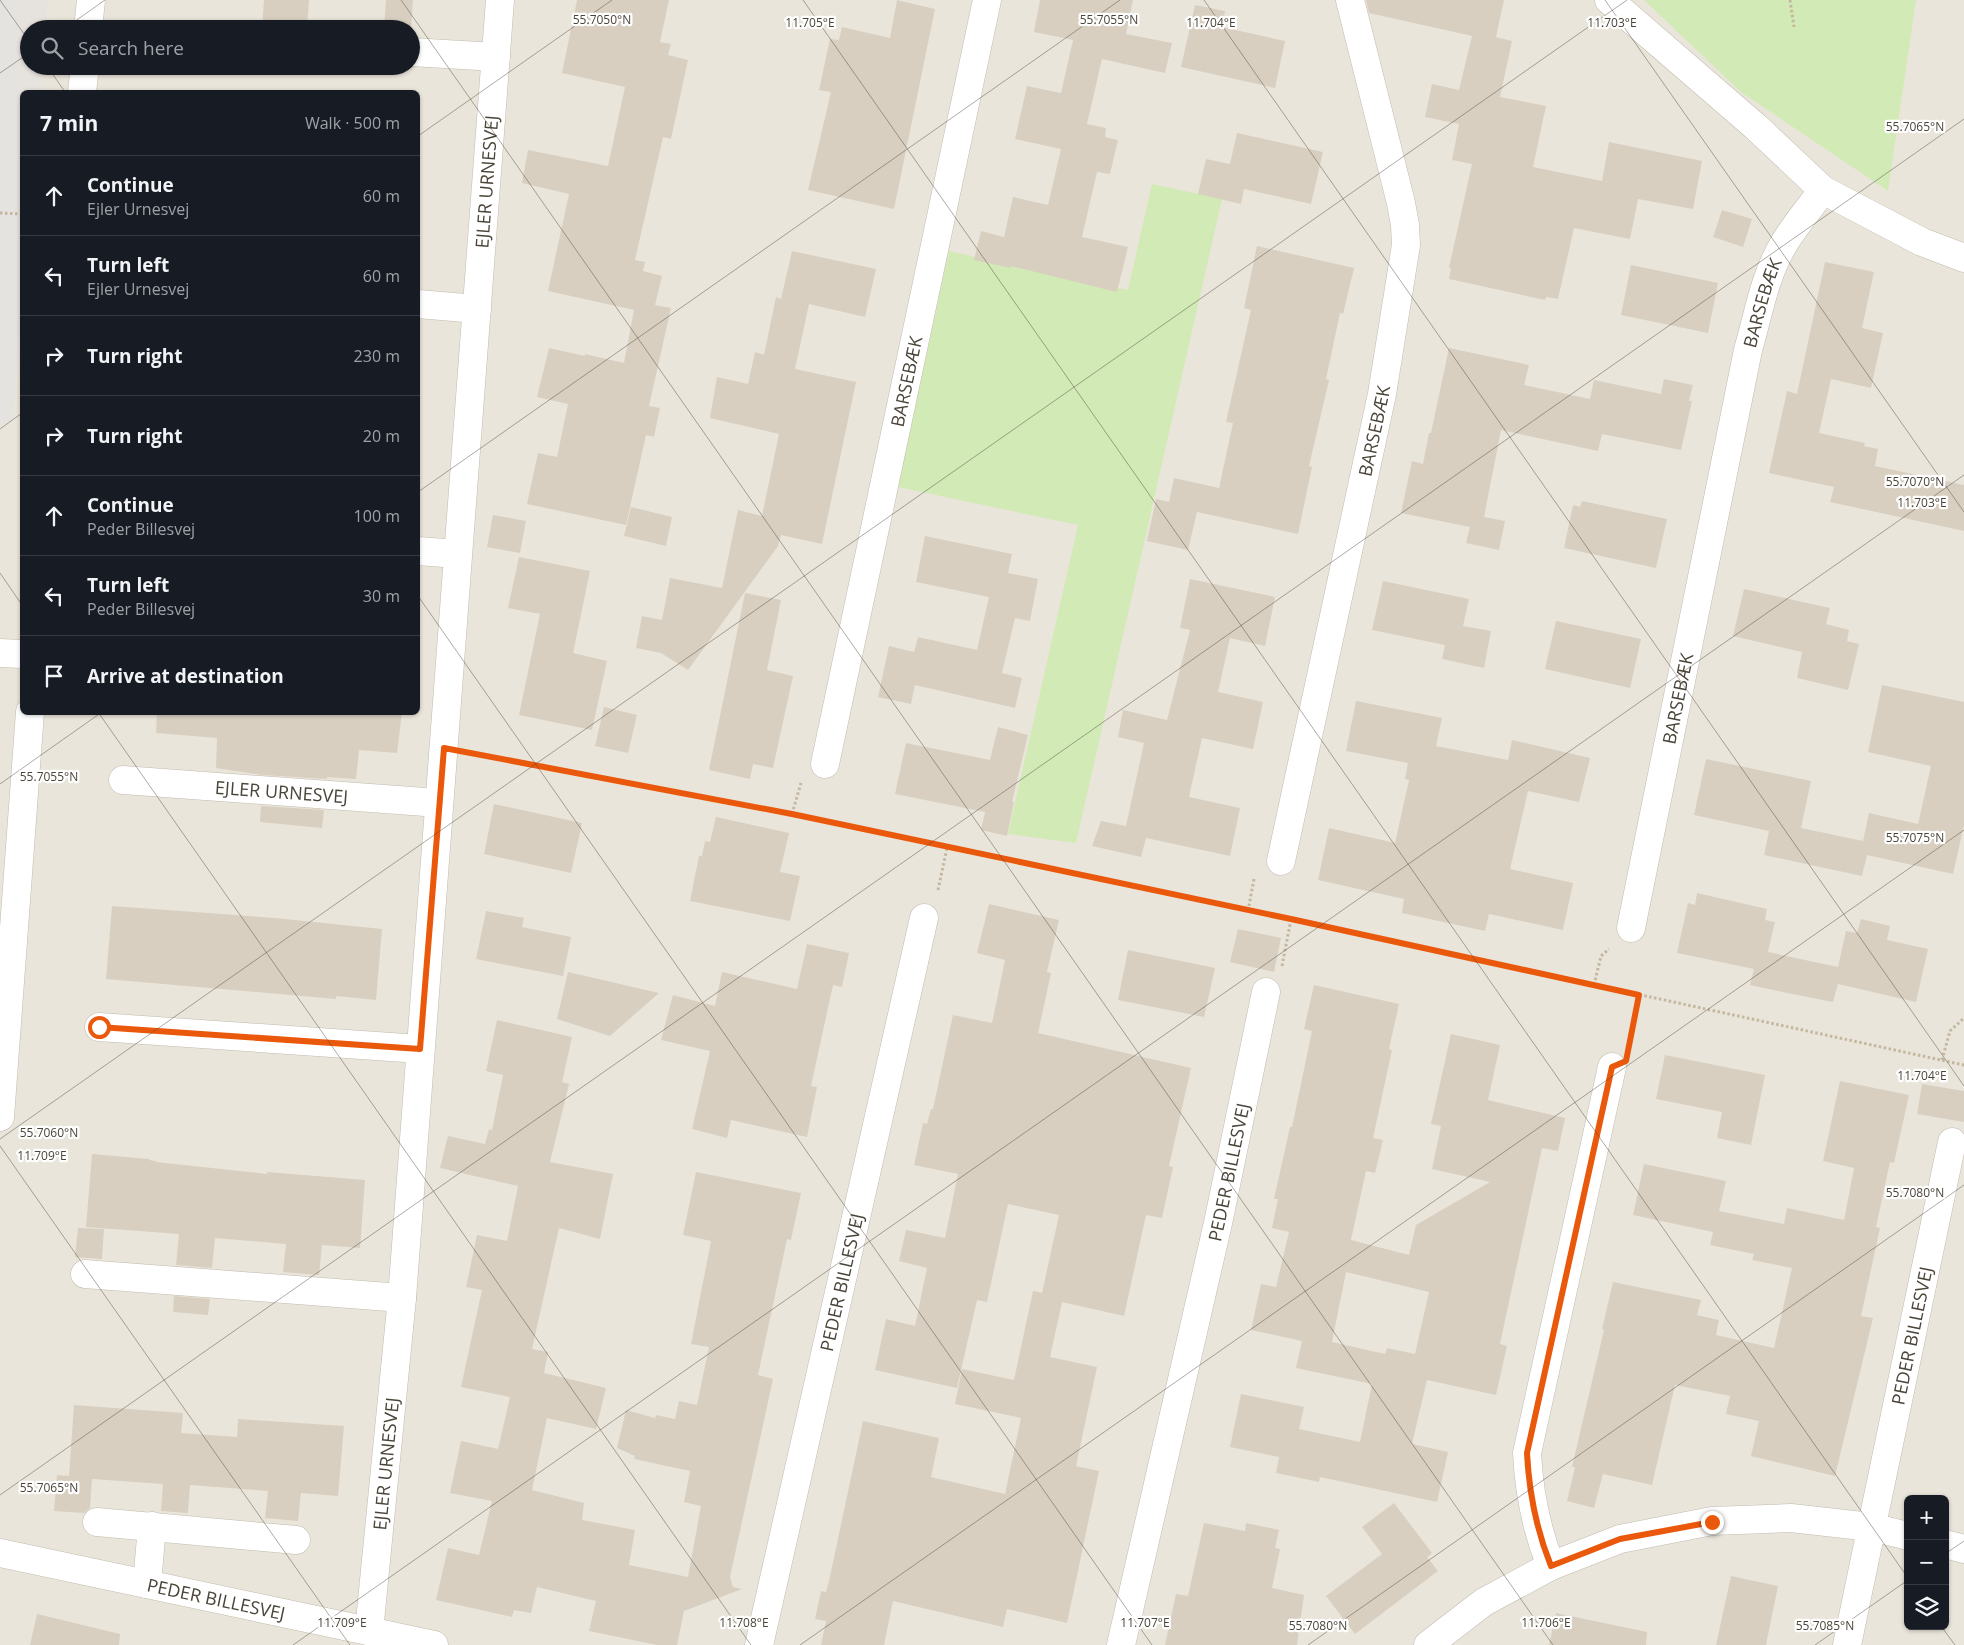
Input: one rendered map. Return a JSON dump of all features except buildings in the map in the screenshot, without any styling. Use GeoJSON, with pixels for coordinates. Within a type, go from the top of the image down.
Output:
{"type":"FeatureCollection","features":[{"type":"Feature","properties":{"kind":"street"},"geometry":{"type":"LineString","coordinates":[[89,20],[91,0]]}},
{"type":"Feature","properties":{"kind":"street","name":"EJLER URNESVEJ"},"geometry":{"type":"LineString","coordinates":[[370,1631],[402,1298],[500,0]]}},
{"type":"Feature","properties":{"kind":"street","name":"BARSEBÆK"},"geometry":{"type":"LineString","coordinates":[[825,764],[988,0]]}},
{"type":"Feature","properties":{"kind":"street","name":"BARSEBÆK"},"geometry":{"type":"LineString","coordinates":[[1281,861],[1382,394],[1406,245],[1405,225],[1350,0]]}},
{"type":"Feature","properties":{"kind":"street"},"geometry":{"type":"LineString","coordinates":[[1609,0],[1756,127],[1822,190],[1922,242],[1964,258]]}},
{"type":"Feature","properties":{"kind":"street"},"geometry":{"type":"LineString","coordinates":[[420,52],[496,56]]}},
{"type":"Feature","properties":{"kind":"street"},"geometry":{"type":"LineString","coordinates":[[82,90],[84,75]]}},
{"type":"Feature","properties":{"kind":"street","name":"BARSEBÆK"},"geometry":{"type":"LineString","coordinates":[[1631,928],[1748,350],[1768,278],[1775,261],[1782,246],[1822,190]]}},
{"type":"Feature","properties":{"kind":"street"},"geometry":{"type":"LineString","coordinates":[[420,304],[477,309]]}},
{"type":"Feature","properties":{"kind":"street"},"geometry":{"type":"LineString","coordinates":[[420,551],[457,554]]}},
{"type":"Feature","properties":{"kind":"street"},"geometry":{"type":"LineString","coordinates":[[0,653],[20,654]]}},
{"type":"Feature","properties":{"kind":"street"},"geometry":{"type":"LineString","coordinates":[[0,1117],[30,715]]}},
{"type":"Feature","properties":{"kind":"street","name":"EJLER URNESVEJ"},"geometry":{"type":"LineString","coordinates":[[123,780],[439,803]]}},
{"type":"Feature","properties":{"kind":"street","name":"PEDER BILLESVEJ"},"geometry":{"type":"LineString","coordinates":[[760,1645],[924,918]]}},
{"type":"Feature","properties":{"kind":"street","name":"PEDER BILLESVEJ"},"geometry":{"type":"LineString","coordinates":[[1121,1645],[1218,1223],[1266,992]]}},
{"type":"Feature","properties":{"kind":"street"},"geometry":{"type":"LineString","coordinates":[[99,1027],[420,1049]]}},
{"type":"Feature","properties":{"kind":"street"},"geometry":{"type":"LineString","coordinates":[[1551,1566],[1540,1540],[1531,1498],[1527,1453],[1612,1067]]}},
{"type":"Feature","properties":{"kind":"street","name":"PEDER BILLESVEJ"},"geometry":{"type":"LineString","coordinates":[[1847,1645],[1952,1142]]}},
{"type":"Feature","properties":{"kind":"street"},"geometry":{"type":"LineString","coordinates":[[85,1274],[402,1298]]}},
{"type":"Feature","properties":{"kind":"street"},"geometry":{"type":"LineString","coordinates":[[1428,1645],[1484,1602],[1551,1566],[1620,1539],[1712,1522],[1791,1518],[1871,1527],[1904,1535]]}},
{"type":"Feature","properties":{"kind":"street"},"geometry":{"type":"LineString","coordinates":[[97,1522],[296,1540]]}},
{"type":"Feature","properties":{"kind":"street"},"geometry":{"type":"LineString","coordinates":[[147,1584],[152,1526]]}},
{"type":"Feature","properties":{"kind":"street"},"geometry":{"type":"LineString","coordinates":[[1949,1545],[1964,1549]]}},
{"type":"Feature","properties":{"kind":"street","name":"PEDER BILLESVEJ"},"geometry":{"type":"LineString","coordinates":[[0,1553],[434,1645]]}},
{"type":"Feature","properties":{"kind":"path"},"geometry":{"type":"LineString","coordinates":[[1790,0],[1794,26]]}},
{"type":"Feature","properties":{"kind":"path"},"geometry":{"type":"LineString","coordinates":[[0,213],[20,214]]}},
{"type":"Feature","properties":{"kind":"path"},"geometry":{"type":"LineString","coordinates":[[444,748],[792,814],[1291,919],[1964,1065]]}},
{"type":"Feature","properties":{"kind":"path"},"geometry":{"type":"LineString","coordinates":[[924,918],[933,913],[947,848]]}},
{"type":"Feature","properties":{"kind":"path"},"geometry":{"type":"LineString","coordinates":[[1266,992],[1277,990],[1291,919]]}},
{"type":"Feature","properties":{"kind":"path"},"geometry":{"type":"LineString","coordinates":[[1594,985],[1601,956],[1631,928]]}},
{"type":"Feature","properties":{"kind":"path"},"geometry":{"type":"LineString","coordinates":[[1612,1067],[1626,1061],[1639,995]]}},
{"type":"Feature","properties":{"kind":"path"},"geometry":{"type":"LineString","coordinates":[[1942,1060],[1950,1031],[1964,1018]]}},
{"type":"Feature","properties":{"kind":"shaded area"},"geometry":{"type":"Polygon","coordinates":[[[0,0],[49,0],[47,20],[20,20],[20,75],[42,75],[41,90],[20,90],[20,334],[13,423],[0,422],[0,0]]]}},
{"type":"Feature","properties":{"kind":"shaded area"},"geometry":{"type":"Polygon","coordinates":[[[0,0],[17,0],[13,423],[0,422],[0,0]]]}},
{"type":"Feature","properties":{"kind":"shaded area"},"geometry":{"type":"Polygon","coordinates":[[[49,0],[1964,0],[1964,1645],[0,1645],[0,422],[13,422],[20,333],[20,715],[420,715],[420,90],[41,90],[42,75],[420,75],[420,20],[47,20],[49,0]]]}},
{"type":"Feature","properties":{"kind":"green space"},"geometry":{"type":"Polygon","coordinates":[[[1644,0],[1916,0],[1888,191],[1741,92],[1644,0]]]}},
{"type":"Feature","properties":{"kind":"green space"},"geometry":{"type":"Polygon","coordinates":[[[1152,184],[1222,199],[1076,843],[1008,834],[1078,525],[898,487],[949,251],[1128,290],[1152,184]]]}},
{"type":"Feature","properties":{"kind":"route"},"geometry":{"type":"LineString","coordinates":[[99,1027],[420,1049],[444,748],[792,814],[1291,919],[1639,995],[1626,1061],[1612,1067],[1527,1453],[1531,1498],[1540,1540],[1551,1566],[1620,1539],[1712,1522]]}}]}
